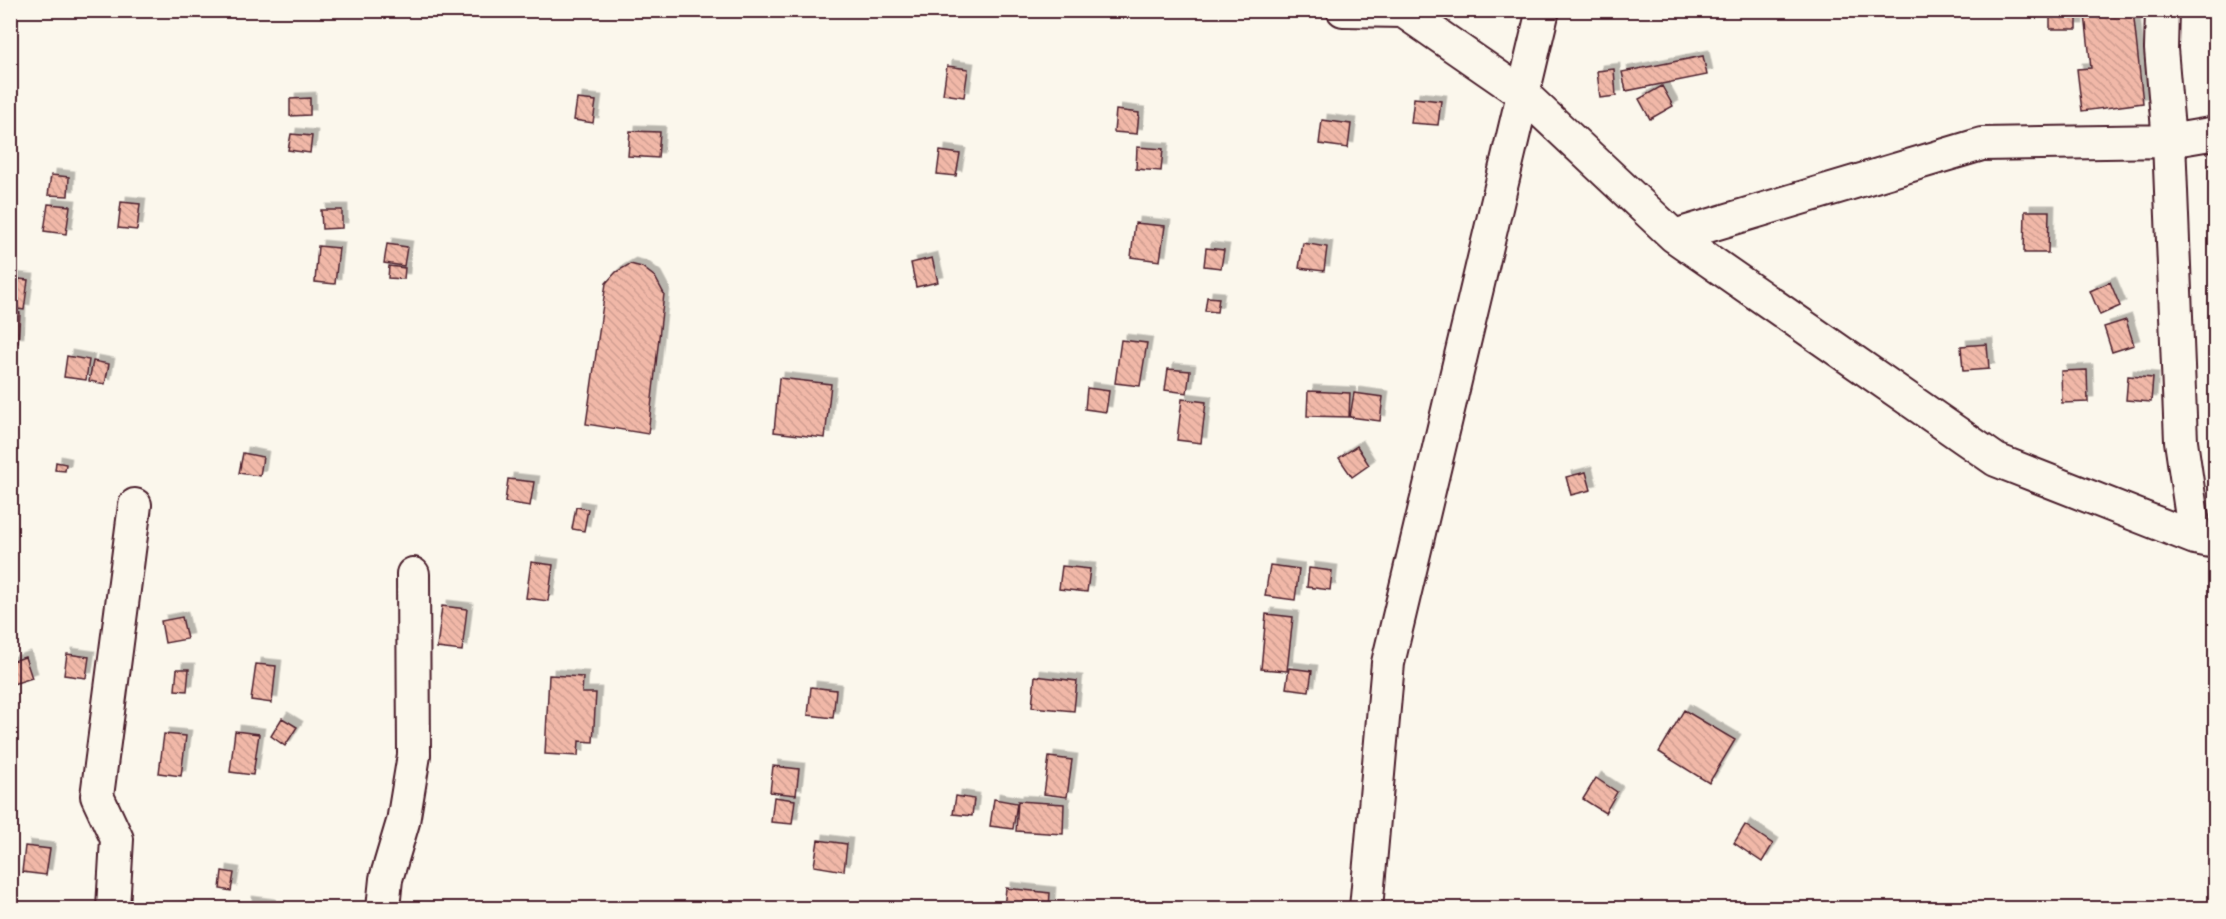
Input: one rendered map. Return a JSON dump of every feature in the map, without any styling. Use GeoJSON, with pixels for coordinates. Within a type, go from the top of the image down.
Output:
{"type":"FeatureCollection","features":[{"type":"Feature","properties":{"kind":"street"},"geometry":{"type":"LineString","coordinates":[[1343,10],[1403,11],[1523,94],[1674,236],[1996,460],[2205,540]]}},
{"type":"Feature","properties":{"kind":"street"},"geometry":{"type":"LineString","coordinates":[[1366,909],[1388,663],[1543,10]]}},
{"type":"Feature","properties":{"kind":"street"},"geometry":{"type":"LineString","coordinates":[[2162,10],[2161,49],[2169,141],[2181,441],[2205,540]]}},
{"type":"Feature","properties":{"kind":"street"},"geometry":{"type":"LineString","coordinates":[[1674,236],[1982,144],[2169,141],[2216,133]]}},
{"type":"Feature","properties":{"kind":"street"},"geometry":{"type":"LineString","coordinates":[[113,909],[117,839],[97,796],[135,506]]}},
{"type":"Feature","properties":{"kind":"street"},"geometry":{"type":"LineString","coordinates":[[383,909],[386,879],[403,822],[414,755],[413,574]]}},
{"type":"Feature","properties":{"kind":"building"},"geometry":{"type":"Polygon","coordinates":[[[2050,10],[2077,10],[2077,29],[2050,29],[2050,10]]]}},
{"type":"Feature","properties":{"kind":"building"},"geometry":{"type":"Polygon","coordinates":[[[2133,10],[2143,103],[2082,111],[2077,69],[2091,68],[2085,15],[2133,10]]]}},
{"type":"Feature","properties":{"kind":"building"},"geometry":{"type":"Polygon","coordinates":[[[1703,56],[1707,75],[1626,91],[1622,72],[1703,56]]]}},
{"type":"Feature","properties":{"kind":"building"},"geometry":{"type":"Polygon","coordinates":[[[947,66],[968,69],[964,97],[943,94],[947,66]]]}},
{"type":"Feature","properties":{"kind":"building"},"geometry":{"type":"Polygon","coordinates":[[[1614,69],[1616,96],[1600,98],[1597,71],[1614,69]]]}},
{"type":"Feature","properties":{"kind":"building"},"geometry":{"type":"Polygon","coordinates":[[[1662,86],[1673,106],[1650,119],[1639,99],[1662,86]]]}},
{"type":"Feature","properties":{"kind":"building"},"geometry":{"type":"Polygon","coordinates":[[[310,98],[310,115],[290,116],[290,99],[310,98]]]}},
{"type":"Feature","properties":{"kind":"building"},"geometry":{"type":"Polygon","coordinates":[[[1414,98],[1441,101],[1438,125],[1411,123],[1414,98]]]}},
{"type":"Feature","properties":{"kind":"building"},"geometry":{"type":"Polygon","coordinates":[[[577,99],[596,101],[593,123],[574,120],[577,99]]]}},
{"type":"Feature","properties":{"kind":"building"},"geometry":{"type":"Polygon","coordinates":[[[1116,110],[1139,113],[1137,134],[1114,132],[1116,110]]]}},
{"type":"Feature","properties":{"kind":"building"},"geometry":{"type":"Polygon","coordinates":[[[1322,120],[1351,124],[1348,148],[1319,144],[1322,120]]]}},
{"type":"Feature","properties":{"kind":"building"},"geometry":{"type":"Polygon","coordinates":[[[630,131],[660,132],[658,158],[628,156],[630,131]]]}},
{"type":"Feature","properties":{"kind":"building"},"geometry":{"type":"Polygon","coordinates":[[[291,134],[312,136],[310,153],[288,150],[291,134]]]}},
{"type":"Feature","properties":{"kind":"building"},"geometry":{"type":"Polygon","coordinates":[[[1137,147],[1163,149],[1161,171],[1136,169],[1137,147]]]}},
{"type":"Feature","properties":{"kind":"building"},"geometry":{"type":"Polygon","coordinates":[[[940,151],[960,154],[956,176],[937,174],[940,151]]]}},
{"type":"Feature","properties":{"kind":"building"},"geometry":{"type":"Polygon","coordinates":[[[51,175],[69,177],[68,196],[48,195],[51,175]]]}},
{"type":"Feature","properties":{"kind":"building"},"geometry":{"type":"Polygon","coordinates":[[[121,202],[140,204],[137,230],[118,228],[121,202]]]}},
{"type":"Feature","properties":{"kind":"building"},"geometry":{"type":"Polygon","coordinates":[[[48,204],[70,206],[66,234],[44,231],[48,204]]]}},
{"type":"Feature","properties":{"kind":"building"},"geometry":{"type":"Polygon","coordinates":[[[321,210],[342,210],[342,228],[322,229],[321,210]]]}},
{"type":"Feature","properties":{"kind":"building"},"geometry":{"type":"Polygon","coordinates":[[[2025,211],[2049,211],[2048,253],[2024,253],[2025,211]]]}},
{"type":"Feature","properties":{"kind":"building"},"geometry":{"type":"Polygon","coordinates":[[[1135,223],[1165,226],[1160,261],[1131,257],[1135,223]]]}},
{"type":"Feature","properties":{"kind":"building"},"geometry":{"type":"Polygon","coordinates":[[[1303,243],[1327,247],[1324,271],[1299,268],[1303,243]]]}},
{"type":"Feature","properties":{"kind":"building"},"geometry":{"type":"Polygon","coordinates":[[[387,244],[407,247],[404,266],[384,263],[387,244]]]}},
{"type":"Feature","properties":{"kind":"building"},"geometry":{"type":"Polygon","coordinates":[[[318,246],[339,248],[335,284],[315,282],[318,246]]]}},
{"type":"Feature","properties":{"kind":"building"},"geometry":{"type":"Polygon","coordinates":[[[1206,248],[1224,250],[1221,268],[1204,266],[1206,248]]]}},
{"type":"Feature","properties":{"kind":"building"},"geometry":{"type":"Polygon","coordinates":[[[932,258],[938,282],[916,287],[911,263],[932,258]]]}},
{"type":"Feature","properties":{"kind":"building"},"geometry":{"type":"Polygon","coordinates":[[[630,264],[642,267],[655,277],[664,294],[648,434],[586,424],[606,283],[616,272],[630,264]]]}},
{"type":"Feature","properties":{"kind":"building"},"geometry":{"type":"Polygon","coordinates":[[[389,266],[405,268],[404,279],[388,278],[389,266]]]}},
{"type":"Feature","properties":{"kind":"building"},"geometry":{"type":"Polygon","coordinates":[[[10,278],[28,280],[24,310],[10,308],[10,278]]]}},
{"type":"Feature","properties":{"kind":"building"},"geometry":{"type":"Polygon","coordinates":[[[2110,282],[2120,306],[2100,315],[2090,291],[2110,282]]]}},
{"type":"Feature","properties":{"kind":"building"},"geometry":{"type":"Polygon","coordinates":[[[1207,297],[1219,298],[1217,312],[1205,311],[1207,297]]]}},
{"type":"Feature","properties":{"kind":"building"},"geometry":{"type":"Polygon","coordinates":[[[10,312],[20,313],[18,343],[10,342],[10,312]]]}},
{"type":"Feature","properties":{"kind":"building"},"geometry":{"type":"Polygon","coordinates":[[[2126,320],[2134,345],[2112,352],[2104,327],[2126,320]]]}},
{"type":"Feature","properties":{"kind":"building"},"geometry":{"type":"Polygon","coordinates":[[[1121,340],[1147,343],[1140,386],[1115,383],[1121,340]]]}},
{"type":"Feature","properties":{"kind":"building"},"geometry":{"type":"Polygon","coordinates":[[[1987,344],[1989,369],[1963,371],[1961,346],[1987,344]]]}},
{"type":"Feature","properties":{"kind":"building"},"geometry":{"type":"Polygon","coordinates":[[[67,356],[89,360],[86,380],[64,377],[67,356]]]}},
{"type":"Feature","properties":{"kind":"building"},"geometry":{"type":"Polygon","coordinates":[[[93,361],[109,364],[105,384],[89,381],[93,361]]]}},
{"type":"Feature","properties":{"kind":"building"},"geometry":{"type":"Polygon","coordinates":[[[1168,369],[1190,371],[1187,393],[1165,390],[1168,369]]]}},
{"type":"Feature","properties":{"kind":"building"},"geometry":{"type":"Polygon","coordinates":[[[2087,370],[2088,402],[2062,403],[2061,371],[2087,370]]]}},
{"type":"Feature","properties":{"kind":"building"},"geometry":{"type":"Polygon","coordinates":[[[2128,376],[2153,378],[2151,402],[2126,400],[2128,376]]]}},
{"type":"Feature","properties":{"kind":"building"},"geometry":{"type":"Polygon","coordinates":[[[779,378],[831,384],[825,438],[774,432],[779,378]]]}},
{"type":"Feature","properties":{"kind":"building"},"geometry":{"type":"Polygon","coordinates":[[[1087,388],[1109,391],[1106,412],[1085,409],[1087,388]]]}},
{"type":"Feature","properties":{"kind":"building"},"geometry":{"type":"Polygon","coordinates":[[[1308,391],[1350,393],[1349,417],[1307,416],[1308,391]]]}},
{"type":"Feature","properties":{"kind":"building"},"geometry":{"type":"Polygon","coordinates":[[[1354,393],[1383,397],[1380,421],[1350,417],[1354,393]]]}},
{"type":"Feature","properties":{"kind":"building"},"geometry":{"type":"Polygon","coordinates":[[[1182,399],[1206,402],[1201,443],[1177,440],[1182,399]]]}},
{"type":"Feature","properties":{"kind":"building"},"geometry":{"type":"Polygon","coordinates":[[[1357,446],[1369,465],[1352,477],[1339,458],[1357,446]]]}},
{"type":"Feature","properties":{"kind":"building"},"geometry":{"type":"Polygon","coordinates":[[[243,453],[263,457],[260,476],[239,473],[243,453]]]}},
{"type":"Feature","properties":{"kind":"building"},"geometry":{"type":"Polygon","coordinates":[[[56,462],[66,464],[65,471],[55,470],[56,462]]]}},
{"type":"Feature","properties":{"kind":"building"},"geometry":{"type":"Polygon","coordinates":[[[1586,472],[1591,490],[1571,495],[1566,477],[1586,472]]]}},
{"type":"Feature","properties":{"kind":"building"},"geometry":{"type":"Polygon","coordinates":[[[508,479],[534,482],[530,506],[505,502],[508,479]]]}},
{"type":"Feature","properties":{"kind":"building"},"geometry":{"type":"Polygon","coordinates":[[[576,507],[588,509],[584,531],[572,529],[576,507]]]}},
{"type":"Feature","properties":{"kind":"building"},"geometry":{"type":"Polygon","coordinates":[[[531,562],[553,565],[548,601],[526,598],[531,562]]]}},
{"type":"Feature","properties":{"kind":"building"},"geometry":{"type":"Polygon","coordinates":[[[1270,565],[1299,569],[1295,600],[1265,596],[1270,565]]]}},
{"type":"Feature","properties":{"kind":"building"},"geometry":{"type":"Polygon","coordinates":[[[1062,566],[1090,569],[1087,592],[1059,589],[1062,566]]]}},
{"type":"Feature","properties":{"kind":"building"},"geometry":{"type":"Polygon","coordinates":[[[1309,568],[1332,571],[1330,590],[1307,587],[1309,568]]]}},
{"type":"Feature","properties":{"kind":"building"},"geometry":{"type":"Polygon","coordinates":[[[442,606],[467,609],[462,651],[437,648],[442,606]]]}},
{"type":"Feature","properties":{"kind":"building"},"geometry":{"type":"Polygon","coordinates":[[[1266,614],[1293,617],[1287,671],[1261,669],[1266,614]]]}},
{"type":"Feature","properties":{"kind":"building"},"geometry":{"type":"Polygon","coordinates":[[[182,617],[187,639],[165,643],[161,621],[182,617]]]}},
{"type":"Feature","properties":{"kind":"building"},"geometry":{"type":"Polygon","coordinates":[[[67,654],[89,657],[86,678],[64,675],[67,654]]]}},
{"type":"Feature","properties":{"kind":"building"},"geometry":{"type":"Polygon","coordinates":[[[25,657],[32,678],[10,685],[10,662],[25,657]]]}},
{"type":"Feature","properties":{"kind":"building"},"geometry":{"type":"Polygon","coordinates":[[[256,664],[276,666],[272,703],[251,700],[256,664]]]}},
{"type":"Feature","properties":{"kind":"building"},"geometry":{"type":"Polygon","coordinates":[[[1289,668],[1312,671],[1309,691],[1286,688],[1289,668]]]}},
{"type":"Feature","properties":{"kind":"building"},"geometry":{"type":"Polygon","coordinates":[[[177,669],[189,669],[187,691],[175,690],[177,669]]]}},
{"type":"Feature","properties":{"kind":"building"},"geometry":{"type":"Polygon","coordinates":[[[549,675],[583,677],[582,693],[596,693],[593,742],[579,741],[578,756],[545,754],[549,675]]]}},
{"type":"Feature","properties":{"kind":"building"},"geometry":{"type":"Polygon","coordinates":[[[1035,676],[1077,681],[1074,711],[1032,707],[1035,676]]]}},
{"type":"Feature","properties":{"kind":"building"},"geometry":{"type":"Polygon","coordinates":[[[811,687],[836,690],[833,718],[808,715],[811,687]]]}},
{"type":"Feature","properties":{"kind":"building"},"geometry":{"type":"Polygon","coordinates":[[[1684,710],[1735,740],[1709,783],[1659,752],[1684,710]]]}},
{"type":"Feature","properties":{"kind":"building"},"geometry":{"type":"Polygon","coordinates":[[[282,718],[297,727],[285,746],[271,736],[282,718]]]}},
{"type":"Feature","properties":{"kind":"building"},"geometry":{"type":"Polygon","coordinates":[[[235,731],[259,734],[253,775],[230,772],[235,731]]]}},
{"type":"Feature","properties":{"kind":"building"},"geometry":{"type":"Polygon","coordinates":[[[164,734],[186,736],[181,776],[159,773],[164,734]]]}},
{"type":"Feature","properties":{"kind":"building"},"geometry":{"type":"Polygon","coordinates":[[[1049,757],[1072,760],[1067,797],[1044,794],[1049,757]]]}},
{"type":"Feature","properties":{"kind":"building"},"geometry":{"type":"Polygon","coordinates":[[[773,766],[799,769],[796,795],[770,792],[773,766]]]}},
{"type":"Feature","properties":{"kind":"building"},"geometry":{"type":"Polygon","coordinates":[[[1596,778],[1617,792],[1605,813],[1583,799],[1596,778]]]}},
{"type":"Feature","properties":{"kind":"building"},"geometry":{"type":"Polygon","coordinates":[[[956,796],[974,799],[972,816],[953,814],[956,796]]]}},
{"type":"Feature","properties":{"kind":"building"},"geometry":{"type":"Polygon","coordinates":[[[774,797],[795,800],[792,824],[771,822],[774,797]]]}},
{"type":"Feature","properties":{"kind":"building"},"geometry":{"type":"Polygon","coordinates":[[[994,799],[1017,803],[1013,829],[990,826],[994,799]]]}},
{"type":"Feature","properties":{"kind":"building"},"geometry":{"type":"Polygon","coordinates":[[[1018,801],[1064,804],[1063,834],[1016,831],[1018,801]]]}},
{"type":"Feature","properties":{"kind":"building"},"geometry":{"type":"Polygon","coordinates":[[[1745,825],[1773,844],[1762,862],[1734,843],[1745,825]]]}},
{"type":"Feature","properties":{"kind":"building"},"geometry":{"type":"Polygon","coordinates":[[[818,840],[847,844],[844,871],[814,866],[818,840]]]}},
{"type":"Feature","properties":{"kind":"building"},"geometry":{"type":"Polygon","coordinates":[[[25,846],[50,849],[46,875],[22,872],[25,846]]]}},
{"type":"Feature","properties":{"kind":"building"},"geometry":{"type":"Polygon","coordinates":[[[222,871],[234,873],[231,891],[220,889],[222,871]]]}},
{"type":"Feature","properties":{"kind":"building"},"geometry":{"type":"Polygon","coordinates":[[[1006,888],[1050,893],[1049,908],[1004,908],[1006,888]]]}},
{"type":"Feature","properties":{"kind":"building"},"geometry":{"type":"Polygon","coordinates":[[[247,902],[270,905],[270,908],[247,908],[247,902]]]}},
{"type":"Feature","properties":{"kind":"building"},"geometry":{"type":"Polygon","coordinates":[[[189,906],[189,908],[158,908],[189,906]]]}}]}
